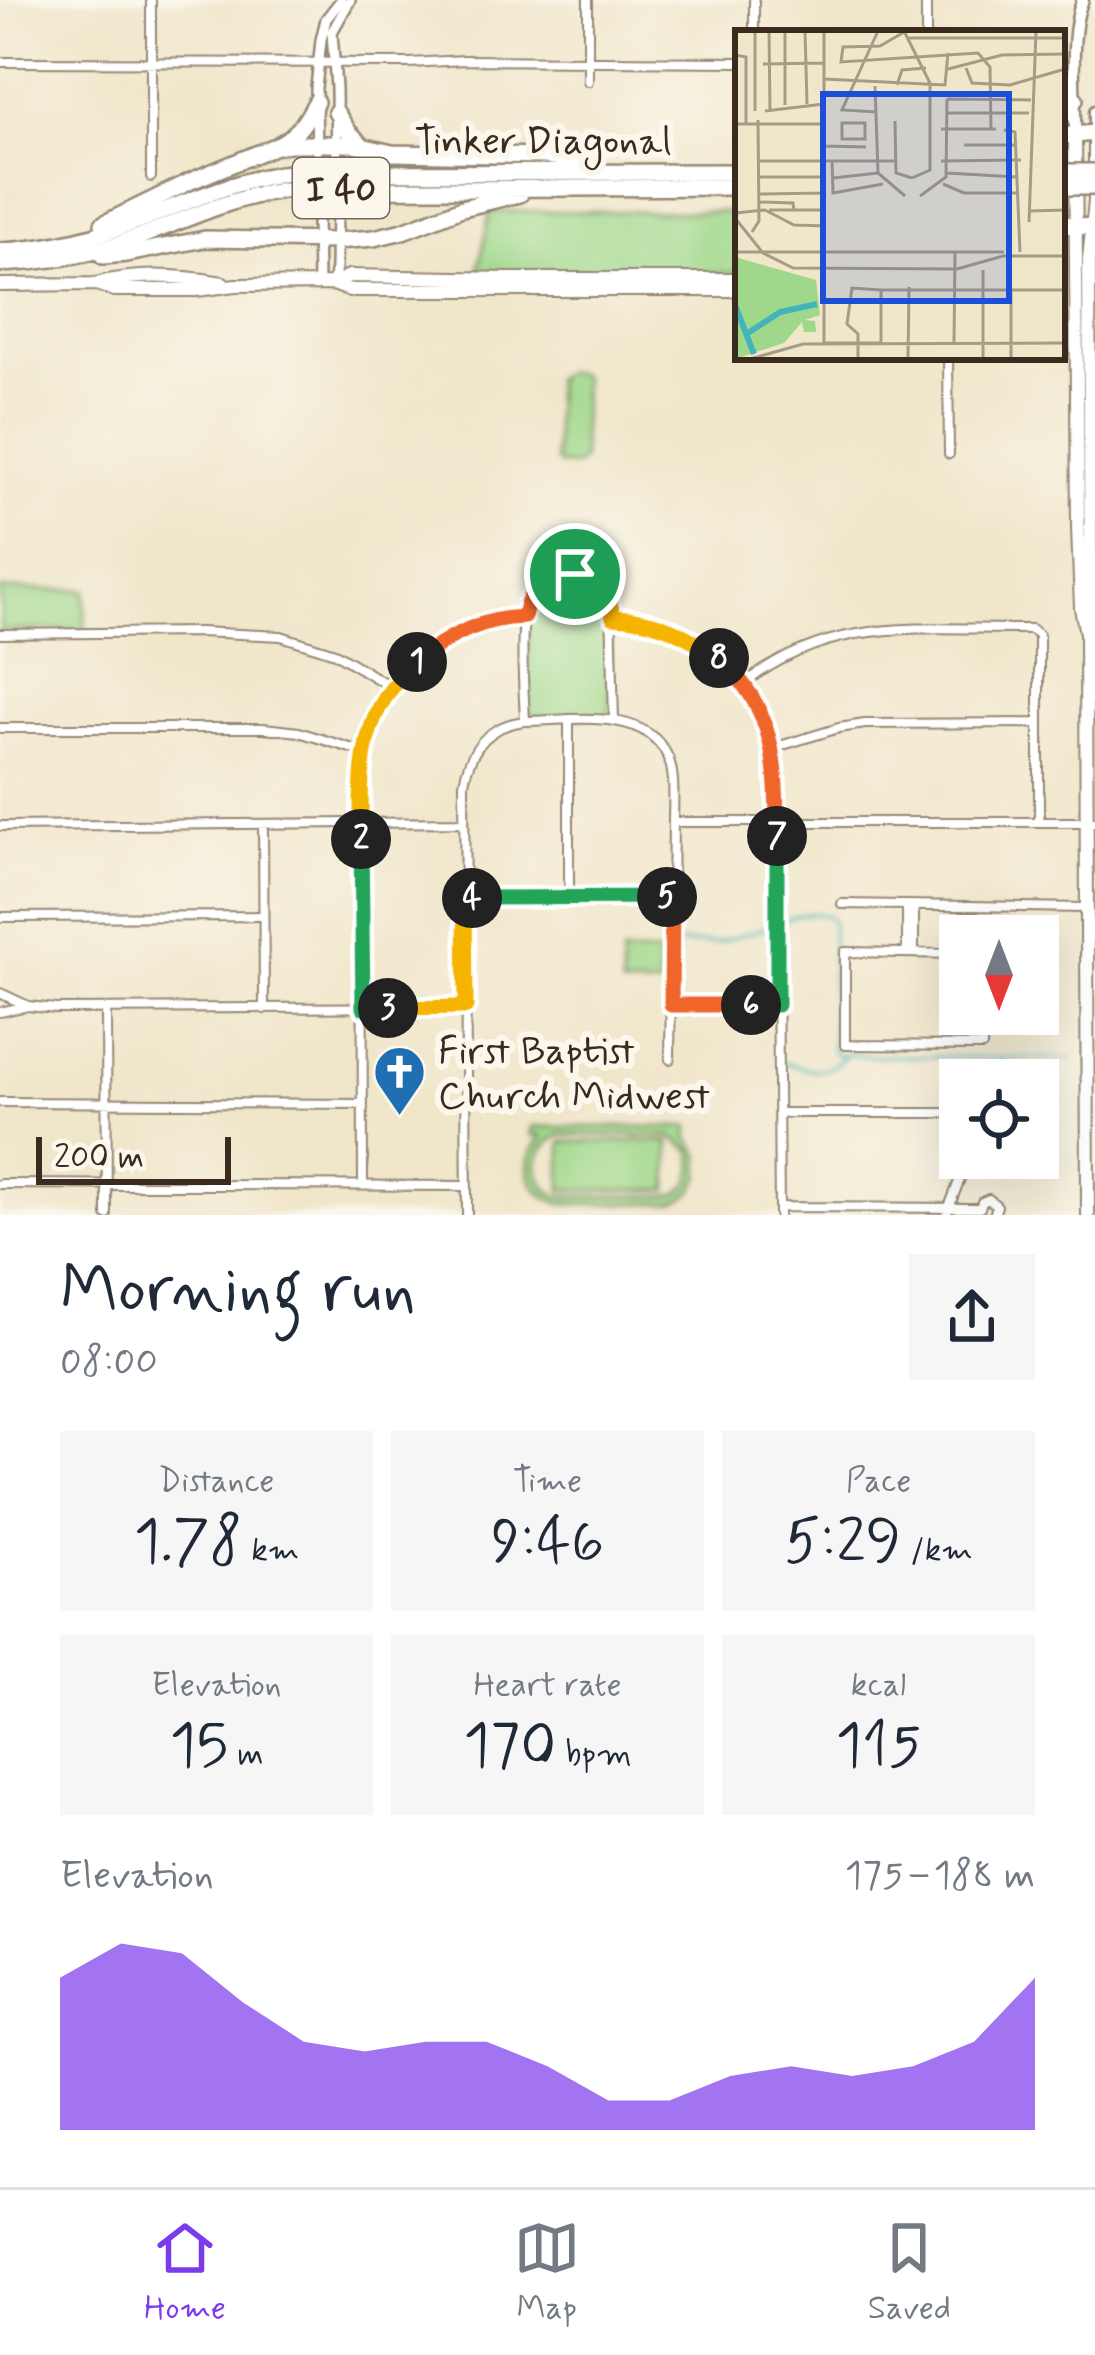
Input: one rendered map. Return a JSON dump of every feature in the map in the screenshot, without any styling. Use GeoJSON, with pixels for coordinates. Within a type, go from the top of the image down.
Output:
{"type":"FeatureCollection","features":[{"type":"Feature","properties":{"kind":"highway"},"geometry":{"type":"LineString","coordinates":[[1065,114],[1075,99]]}},
{"type":"Feature","properties":{"kind":"highway"},"geometry":{"type":"LineString","coordinates":[[63,251],[193,180],[289,139],[316,102]]}},
{"type":"Feature","properties":{"kind":"highway"},"geometry":{"type":"LineString","coordinates":[[336,112],[362,145]]}},
{"type":"Feature","properties":{"kind":"highway"},"geometry":{"type":"LineString","coordinates":[[1068,134],[1095,133]]}},
{"type":"Feature","properties":{"kind":"highway"},"geometry":{"type":"LineString","coordinates":[[273,147],[316,142],[362,145],[392,153],[545,155],[613,172]]}},
{"type":"Feature","properties":{"kind":"highway","name":"Tinker Diagonal"},"geometry":{"type":"LineString","coordinates":[[0,251],[63,251],[202,194],[267,176],[307,172],[735,172]]}},
{"type":"Feature","properties":{"kind":"highway"},"geometry":{"type":"LineString","coordinates":[[63,251],[127,254],[205,239],[337,241],[388,236],[481,202],[550,187]]}},
{"type":"Feature","properties":{"kind":"highway","name":"Tinker Diagonal"},"geometry":{"type":"LineString","coordinates":[[0,264],[141,237],[219,205],[282,190],[735,187]]}},
{"type":"Feature","properties":{"kind":"main road"},"geometry":{"type":"LineString","coordinates":[[1081,226],[1068,134],[1075,99],[1076,32],[1084,0]]}},
{"type":"Feature","properties":{"kind":"main road"},"geometry":{"type":"LineString","coordinates":[[1088,1215],[1091,1039],[1086,908],[1093,536],[1077,285],[1095,111]]}},
{"type":"Feature","properties":{"kind":"main road"},"geometry":{"type":"LineString","coordinates":[[326,284],[349,276],[735,279]]}},
{"type":"Feature","properties":{"kind":"main road"},"geometry":{"type":"LineString","coordinates":[[0,284],[197,278],[236,285],[326,284],[349,290],[735,290]]}},
{"type":"Feature","properties":{"kind":"main road"},"geometry":{"type":"LineString","coordinates":[[1086,440],[1081,608],[1090,633]]}},
{"type":"Feature","properties":{"kind":"street"},"geometry":{"type":"LineString","coordinates":[[151,0],[151,177]]}},
{"type":"Feature","properties":{"kind":"street"},"geometry":{"type":"LineString","coordinates":[[326,284],[316,241],[316,102],[323,29],[341,0]]}},
{"type":"Feature","properties":{"kind":"street"},"geometry":{"type":"LineString","coordinates":[[326,284],[337,241],[331,45],[333,27],[350,0]]}},
{"type":"Feature","properties":{"kind":"street"},"geometry":{"type":"LineString","coordinates":[[588,0],[588,81]]}},
{"type":"Feature","properties":{"kind":"street"},"geometry":{"type":"LineString","coordinates":[[0,62],[735,62]]}},
{"type":"Feature","properties":{"kind":"street"},"geometry":{"type":"LineString","coordinates":[[948,360],[949,454]]}},
{"type":"Feature","properties":{"kind":"street"},"geometry":{"type":"LineString","coordinates":[[525,721],[528,599],[539,586],[568,574],[598,585],[611,604],[614,721]]}},
{"type":"Feature","properties":{"kind":"street"},"geometry":{"type":"LineString","coordinates":[[363,1186],[363,752],[391,687],[428,652],[482,624],[524,617]]}},
{"type":"Feature","properties":{"kind":"street"},"geometry":{"type":"LineString","coordinates":[[613,617],[649,622],[683,634],[724,662],[758,708],[773,748],[779,1211],[981,1212],[983,1201],[992,1200],[997,1206],[994,1215]]}},
{"type":"Feature","properties":{"kind":"street"},"geometry":{"type":"LineString","coordinates":[[743,684],[782,658],[845,634],[915,628],[1036,631],[1039,821]]}},
{"type":"Feature","properties":{"kind":"street"},"geometry":{"type":"LineString","coordinates":[[0,634],[281,636],[334,653],[391,687]]}},
{"type":"Feature","properties":{"kind":"street"},"geometry":{"type":"LineString","coordinates":[[467,1215],[464,783],[472,755],[494,730],[525,721],[625,721],[666,753],[673,822],[670,1059]]}},
{"type":"Feature","properties":{"kind":"street"},"geometry":{"type":"LineString","coordinates":[[569,721],[569,898]]}},
{"type":"Feature","properties":{"kind":"street"},"geometry":{"type":"LineString","coordinates":[[773,748],[865,724],[1038,724]]}},
{"type":"Feature","properties":{"kind":"street"},"geometry":{"type":"LineString","coordinates":[[0,728],[264,728],[299,732],[363,752]]}},
{"type":"Feature","properties":{"kind":"street"},"geometry":{"type":"LineString","coordinates":[[0,826],[464,822]]}},
{"type":"Feature","properties":{"kind":"street"},"geometry":{"type":"LineString","coordinates":[[673,822],[1091,822]]}},
{"type":"Feature","properties":{"kind":"street"},"geometry":{"type":"LineString","coordinates":[[263,824],[264,1009]]}},
{"type":"Feature","properties":{"kind":"street"},"geometry":{"type":"LineString","coordinates":[[465,898],[672,897]]}},
{"type":"Feature","properties":{"kind":"street"},"geometry":{"type":"LineString","coordinates":[[842,904],[1086,908]]}},
{"type":"Feature","properties":{"kind":"street"},"geometry":{"type":"LineString","coordinates":[[910,906],[910,953]]}},
{"type":"Feature","properties":{"kind":"street"},"geometry":{"type":"LineString","coordinates":[[0,917],[262,916]]}},
{"type":"Feature","properties":{"kind":"street"},"geometry":{"type":"LineString","coordinates":[[939,954],[845,952],[845,1045],[982,1046],[982,1035]]}},
{"type":"Feature","properties":{"kind":"street"},"geometry":{"type":"LineString","coordinates":[[0,993],[28,1006]]}},
{"type":"Feature","properties":{"kind":"street"},"geometry":{"type":"LineString","coordinates":[[671,1005],[777,1005]]}},
{"type":"Feature","properties":{"kind":"street"},"geometry":{"type":"LineString","coordinates":[[0,1012],[28,1006],[466,1007]]}},
{"type":"Feature","properties":{"kind":"street"},"geometry":{"type":"LineString","coordinates":[[106,1009],[107,1215]]}},
{"type":"Feature","properties":{"kind":"street"},"geometry":{"type":"LineString","coordinates":[[0,1102],[361,1104]]}},
{"type":"Feature","properties":{"kind":"street"},"geometry":{"type":"LineString","coordinates":[[778,1113],[939,1112]]}},
{"type":"Feature","properties":{"kind":"street"},"geometry":{"type":"LineString","coordinates":[[947,1212],[960,1179]]}},
{"type":"Feature","properties":{"kind":"street"},"geometry":{"type":"LineString","coordinates":[[0,1184],[467,1186]]}},
{"type":"Feature","properties":{"kind":"green space"},"geometry":{"type":"Polygon","coordinates":[[[490,211],[735,212],[735,273],[478,272],[490,211]]]}},
{"type":"Feature","properties":{"kind":"green space"},"geometry":{"type":"Polygon","coordinates":[[[563,372],[582,378],[582,460],[575,466],[559,465],[555,460],[554,379],[563,372]]]}},
{"type":"Feature","properties":{"kind":"green space"},"geometry":{"type":"Polygon","coordinates":[[[571,578],[602,595],[607,606],[610,713],[606,717],[533,717],[529,714],[528,676],[532,604],[545,586],[571,578]]]}},
{"type":"Feature","properties":{"kind":"green space"},"geometry":{"type":"Polygon","coordinates":[[[0,590],[85,590],[85,630],[0,631],[0,590]]]}},
{"type":"Feature","properties":{"kind":"green space"},"geometry":{"type":"Polygon","coordinates":[[[622,954],[658,954],[658,987],[622,987],[622,954]]]}},
{"type":"Feature","properties":{"kind":"green space"},"geometry":{"type":"Polygon","coordinates":[[[532,1127],[690,1127],[688,1137],[700,1155],[701,1175],[692,1192],[673,1203],[562,1204],[534,1185],[529,1167],[542,1136],[532,1135],[532,1127]],[[562,1135],[544,1147],[539,1173],[558,1196],[670,1196],[688,1185],[694,1166],[692,1151],[671,1136],[562,1135]]]}},
{"type":"Feature","properties":{"kind":"green space"},"geometry":{"type":"Polygon","coordinates":[[[670,1141],[669,1190],[562,1190],[562,1142],[670,1141]]]}},
{"type":"Feature","properties":{"kind":"waterway"},"geometry":{"type":"LineString","coordinates":[[785,920],[813,914],[832,921],[833,1050],[837,1055],[1072,1059]]}},
{"type":"Feature","properties":{"kind":"waterway"},"geometry":{"type":"LineString","coordinates":[[680,944],[716,943],[771,926]]}},
{"type":"Feature","properties":{"kind":"waterway"},"geometry":{"type":"LineString","coordinates":[[783,1062],[822,1069],[845,1057]]}},
{"type":"Feature","properties":{"kind":"place","name":"First Baptist Church Midwest"},"geometry":{"type":"Point","coordinates":[399,1117]}},
{"type":"Feature","properties":{"kind":"route"},"geometry":{"type":"LineString","coordinates":[[575,574],[604,591],[613,617],[664,626],[712,653],[743,684],[758,708],[775,760],[777,1005],[671,1005],[672,897],[465,898],[466,1007],[363,1008],[362,767],[379,707],[404,673],[439,644],[482,624],[524,617],[528,599],[539,586],[555,576],[575,574]]}}]}
